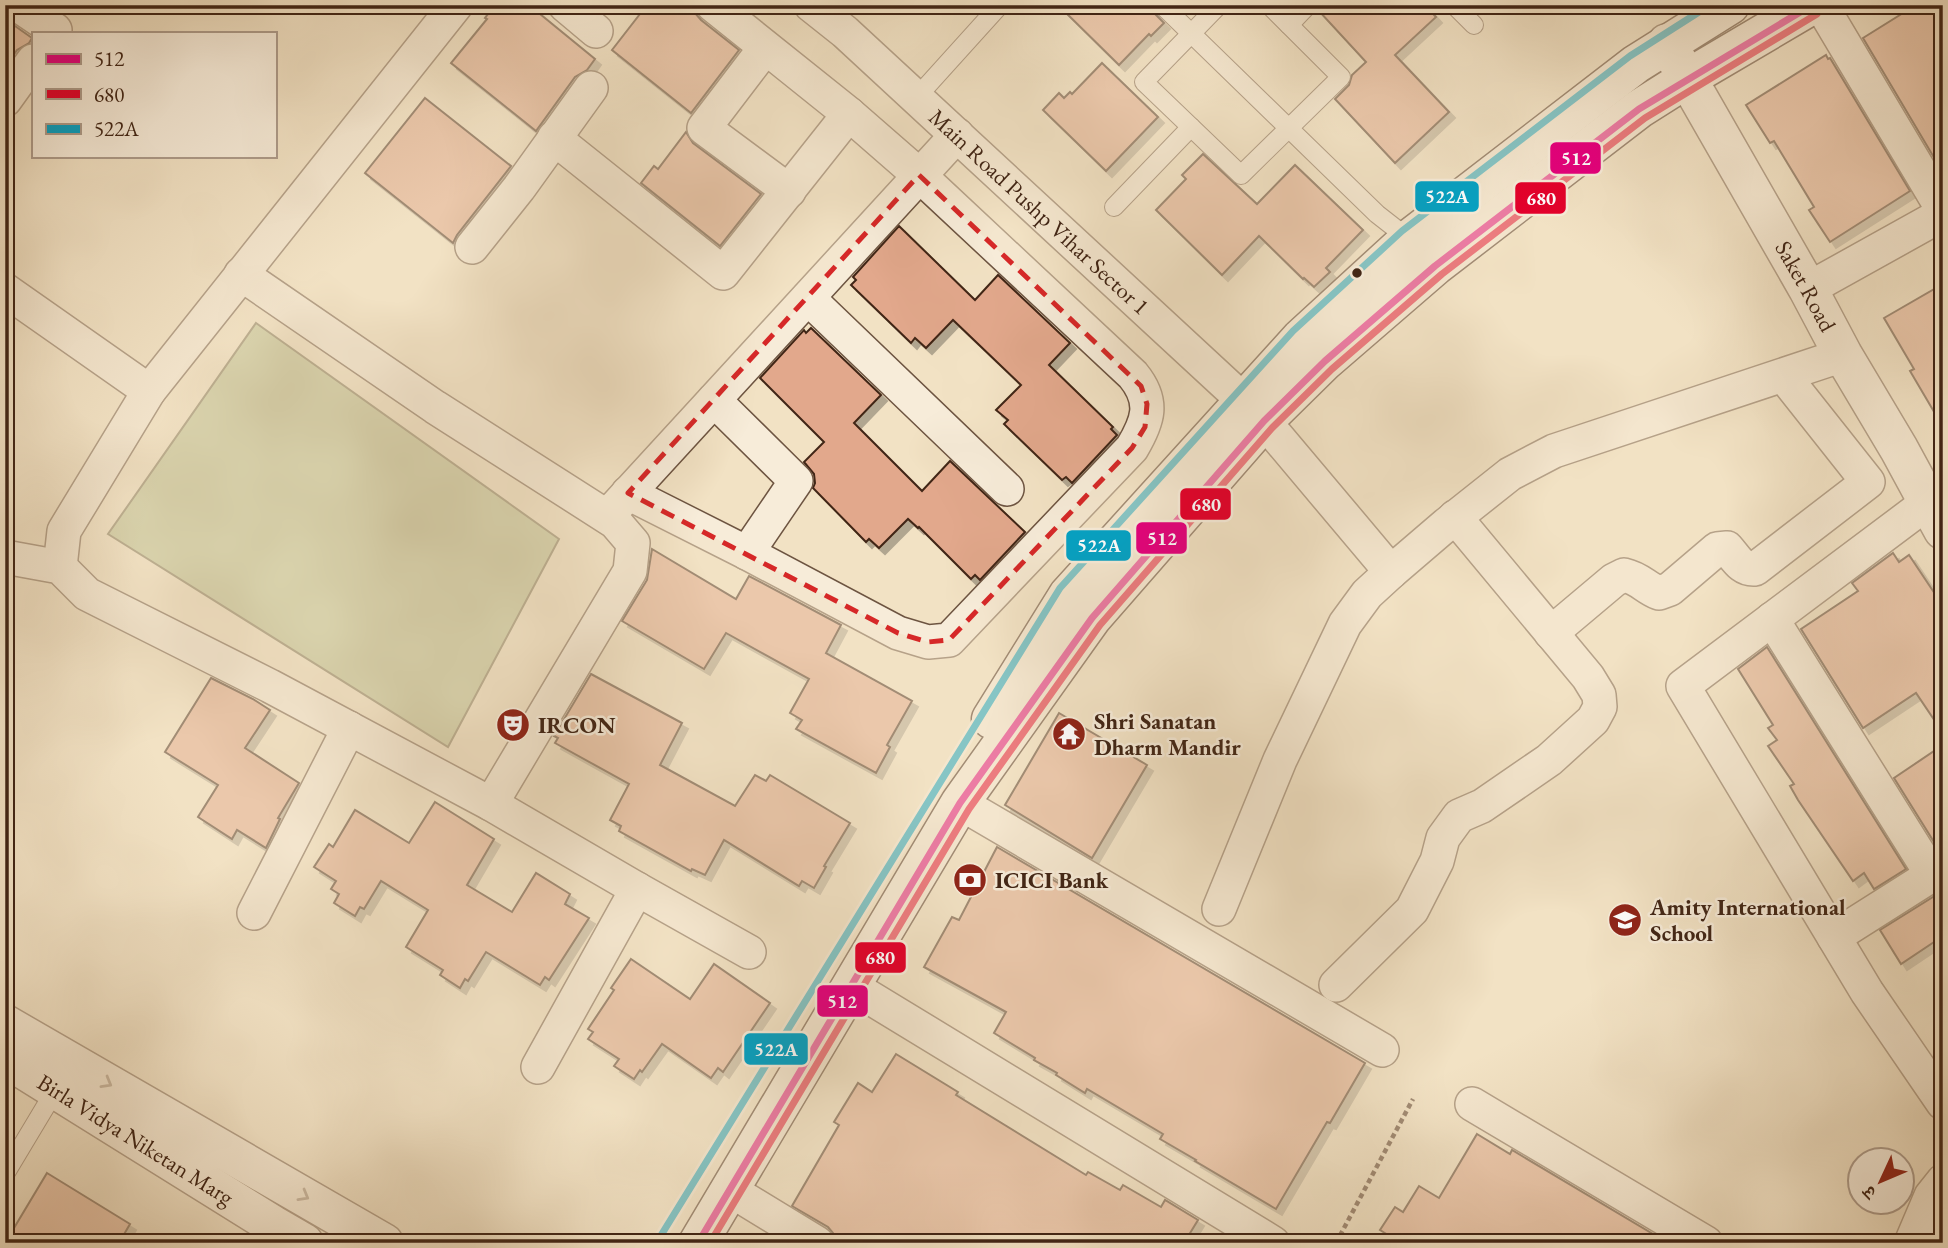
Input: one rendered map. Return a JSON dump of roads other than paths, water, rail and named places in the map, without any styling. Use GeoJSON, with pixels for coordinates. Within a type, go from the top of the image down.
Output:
{"type":"FeatureCollection","features":[{"type":"Feature","properties":{"kind":"main road"},"geometry":{"type":"LineString","coordinates":[[698,1243],[960,803],[1092,618],[1254,411],[1301,338],[1409,239],[1636,64],[1730,5]]}},
{"type":"Feature","properties":{"kind":"main road"},"geometry":{"type":"LineString","coordinates":[[669,1243],[1068,594],[1254,411],[1325,361],[1435,266],[1639,109],[1812,5]]}},
{"type":"Feature","properties":{"kind":"main road","name":"Saket Road"},"geometry":{"type":"LineString","coordinates":[[1667,43],[1899,449],[1935,517]]}},
{"type":"Feature","properties":{"kind":"main road"},"geometry":{"type":"LineString","coordinates":[[5,1024],[63,1075],[384,1243]]}},
{"type":"Feature","properties":{"kind":"main road","name":"Birla Vidya Niketan Marg"},"geometry":{"type":"LineString","coordinates":[[5,1058],[63,1075],[280,1237]]}},
{"type":"Feature","properties":{"kind":"street"},"geometry":{"type":"LineString","coordinates":[[18,5],[60,23]]}},
{"type":"Feature","properties":{"kind":"street"},"geometry":{"type":"LineString","coordinates":[[60,567],[64,531],[149,391],[456,5]]}},
{"type":"Feature","properties":{"kind":"street"},"geometry":{"type":"LineString","coordinates":[[565,5],[596,31]]}},
{"type":"Feature","properties":{"kind":"street"},"geometry":{"type":"LineString","coordinates":[[241,274],[435,407],[617,505],[747,553],[898,633],[928,642],[949,639],[1132,448],[1145,427],[1147,404],[1142,386],[919,175],[849,114],[713,5]]}},
{"type":"Feature","properties":{"kind":"street","name":"Main Road Pushp Vihar Sector 1"},"geometry":{"type":"LineString","coordinates":[[811,5],[916,97],[1254,411],[1391,572]]}},
{"type":"Feature","properties":{"kind":"street"},"geometry":{"type":"LineString","coordinates":[[1808,289],[1943,212],[1821,5]]}},
{"type":"Feature","properties":{"kind":"street"},"geometry":{"type":"LineString","coordinates":[[765,48],[704,128],[789,191]]}},
{"type":"Feature","properties":{"kind":"street"},"geometry":{"type":"LineString","coordinates":[[5,100],[32,62]]}},
{"type":"Feature","properties":{"kind":"street"},"geometry":{"type":"LineString","coordinates":[[472,247],[519,188],[591,88]]}},
{"type":"Feature","properties":{"kind":"street"},"geometry":{"type":"LineString","coordinates":[[554,138],[723,273],[849,114]]}},
{"type":"Feature","properties":{"kind":"street"},"geometry":{"type":"LineString","coordinates":[[491,804],[630,571],[633,543],[615,522],[617,505],[957,135]]}},
{"type":"Feature","properties":{"kind":"street"},"geometry":{"type":"LineString","coordinates":[[5,290],[149,391]]}},
{"type":"Feature","properties":{"kind":"street"},"geometry":{"type":"LineString","coordinates":[[808,298],[1007,489]]}},
{"type":"Feature","properties":{"kind":"street"},"geometry":{"type":"LineString","coordinates":[[1219,909],[1280,760],[1345,624],[1367,594],[1391,572],[1510,474],[1554,451],[1843,355]]}},
{"type":"Feature","properties":{"kind":"street"},"geometry":{"type":"LineString","coordinates":[[1551,633],[1614,580],[1624,575],[1637,578],[1650,590],[1659,593],[1670,589],[1717,549],[1727,548],[1740,565],[1748,570],[1755,569],[1868,482],[1784,376]]}},
{"type":"Feature","properties":{"kind":"street"},"geometry":{"type":"LineString","coordinates":[[714,400],[796,481],[747,553]]}},
{"type":"Feature","properties":{"kind":"street"},"geometry":{"type":"LineString","coordinates":[[1863,475],[1899,449]]}},
{"type":"Feature","properties":{"kind":"street"},"geometry":{"type":"LineString","coordinates":[[1336,985],[1412,909],[1437,861],[1443,838],[1459,816],[1482,806],[1549,760],[1593,720],[1600,707],[1599,695],[1588,677],[1455,517]]}},
{"type":"Feature","properties":{"kind":"street"},"geometry":{"type":"LineString","coordinates":[[1935,517],[1772,619],[1683,686],[1867,992],[1943,1103]]}},
{"type":"Feature","properties":{"kind":"street"},"geometry":{"type":"LineString","coordinates":[[5,557],[60,567],[87,594],[270,685],[491,804],[749,952]]}},
{"type":"Feature","properties":{"kind":"street"},"geometry":{"type":"LineString","coordinates":[[1772,619],[1937,871],[1834,937]]}},
{"type":"Feature","properties":{"kind":"street"},"geometry":{"type":"LineString","coordinates":[[254,913],[349,728]]}},
{"type":"Feature","properties":{"kind":"street"},"geometry":{"type":"LineString","coordinates":[[960,803],[1382,1050]]}},
{"type":"Feature","properties":{"kind":"street"},"geometry":{"type":"LineString","coordinates":[[538,1067],[637,890]]}},
{"type":"Feature","properties":{"kind":"street"},"geometry":{"type":"LineString","coordinates":[[851,986],[1272,1243]]}},
{"type":"Feature","properties":{"kind":"street"},"geometry":{"type":"LineString","coordinates":[[1472,1104],[1706,1243]]}},
{"type":"Feature","properties":{"kind":"street"},"geometry":{"type":"LineString","coordinates":[[1911,1243],[1931,1196],[1943,1181]]}},
{"type":"Feature","properties":{"kind":"street"},"geometry":{"type":"LineString","coordinates":[[730,1190],[817,1243]]}},
{"type":"Feature","properties":{"kind":"lane"},"geometry":{"type":"LineString","coordinates":[[916,97],[1000,5]]}},
{"type":"Feature","properties":{"kind":"lane"},"geometry":{"type":"LineString","coordinates":[[1162,5],[1377,214],[1409,239]]}},
{"type":"Feature","properties":{"kind":"lane"},"geometry":{"type":"LineString","coordinates":[[1219,5],[1144,82],[1241,175],[1341,77],[1269,5]]}},
{"type":"Feature","properties":{"kind":"lane"},"geometry":{"type":"LineString","coordinates":[[1289,25],[1308,5]]}},
{"type":"Feature","properties":{"kind":"lane"},"geometry":{"type":"LineString","coordinates":[[1454,5],[1474,25]]}},
{"type":"Feature","properties":{"kind":"lane"},"geometry":{"type":"LineString","coordinates":[[1114,207],[1191,127]]}},
{"type":"Feature","properties":{"kind":"lane"},"geometry":{"type":"LineString","coordinates":[[5,1174],[63,1075]]}},
{"type":"Feature","properties":{"kind":"place","name":"IRCON"},"geometry":{"type":"Point","coordinates":[513,725]}},
{"type":"Feature","properties":{"kind":"place","name":"Shri Sanatan Dharm Mandir"},"geometry":{"type":"Point","coordinates":[1069,734]}},
{"type":"Feature","properties":{"kind":"place","name":"ICICI Bank"},"geometry":{"type":"Point","coordinates":[970,880]}},
{"type":"Feature","properties":{"kind":"place","name":"Amity International School"},"geometry":{"type":"Point","coordinates":[1625,920]}}]}
